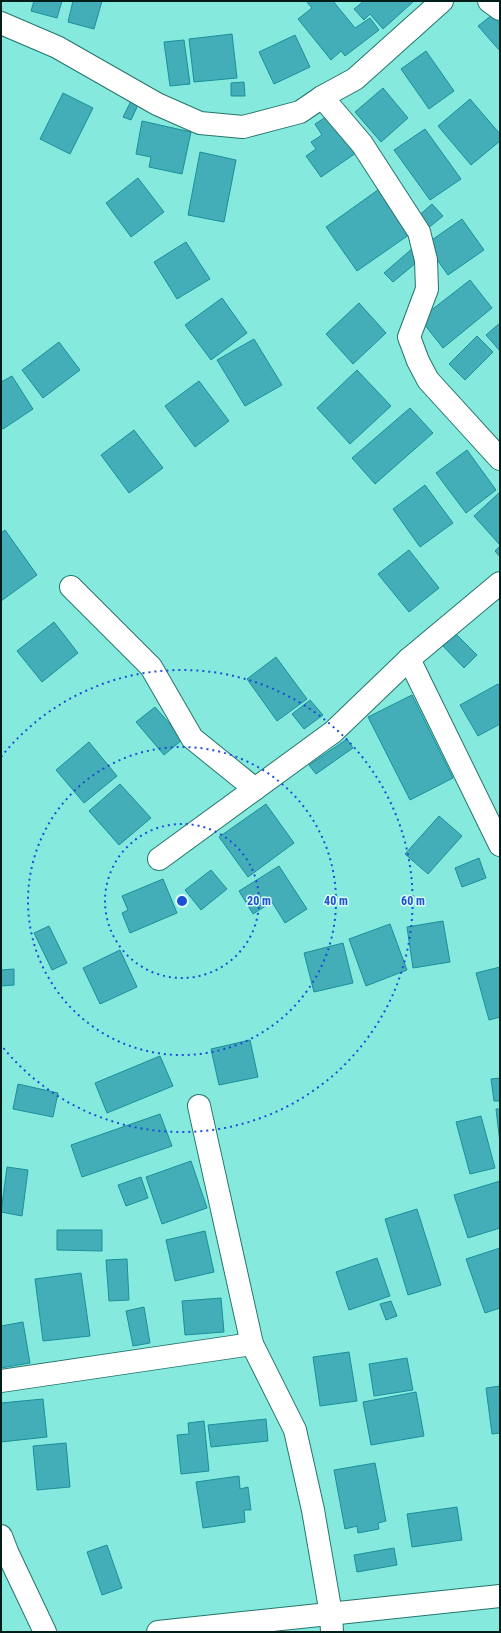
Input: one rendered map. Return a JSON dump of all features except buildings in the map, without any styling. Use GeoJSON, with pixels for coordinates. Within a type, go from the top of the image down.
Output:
{"type":"FeatureCollection","features":[{"type":"Feature","properties":{"kind":"street"},"geometry":{"type":"LineString","coordinates":[[1,23],[57,47],[157,104],[200,123],[243,127],[300,112],[322,97],[355,79],[442,1]]}},
{"type":"Feature","properties":{"kind":"street"},"geometry":{"type":"LineString","coordinates":[[489,1],[500,9]]}},
{"type":"Feature","properties":{"kind":"street"},"geometry":{"type":"LineString","coordinates":[[322,97],[362,144],[419,232],[426,260],[427,289],[409,337],[418,361],[428,380],[500,459]]}},
{"type":"Feature","properties":{"kind":"street"},"geometry":{"type":"LineString","coordinates":[[159,859],[333,732],[409,659],[500,583]]}},
{"type":"Feature","properties":{"kind":"street"},"geometry":{"type":"LineString","coordinates":[[71,588],[150,667],[192,738],[255,790]]}},
{"type":"Feature","properties":{"kind":"street"},"geometry":{"type":"LineString","coordinates":[[409,659],[500,845]]}},
{"type":"Feature","properties":{"kind":"street"},"geometry":{"type":"LineString","coordinates":[[199,1106],[252,1344],[295,1430],[313,1510],[331,1623]]}},
{"type":"Feature","properties":{"kind":"street"},"geometry":{"type":"LineString","coordinates":[[1,1381],[252,1344]]}},
{"type":"Feature","properties":{"kind":"street"},"geometry":{"type":"LineString","coordinates":[[1,1536],[8,1554],[46,1632]]}},
{"type":"Feature","properties":{"kind":"street"},"geometry":{"type":"LineString","coordinates":[[158,1632],[331,1623],[500,1596]]}}]}
